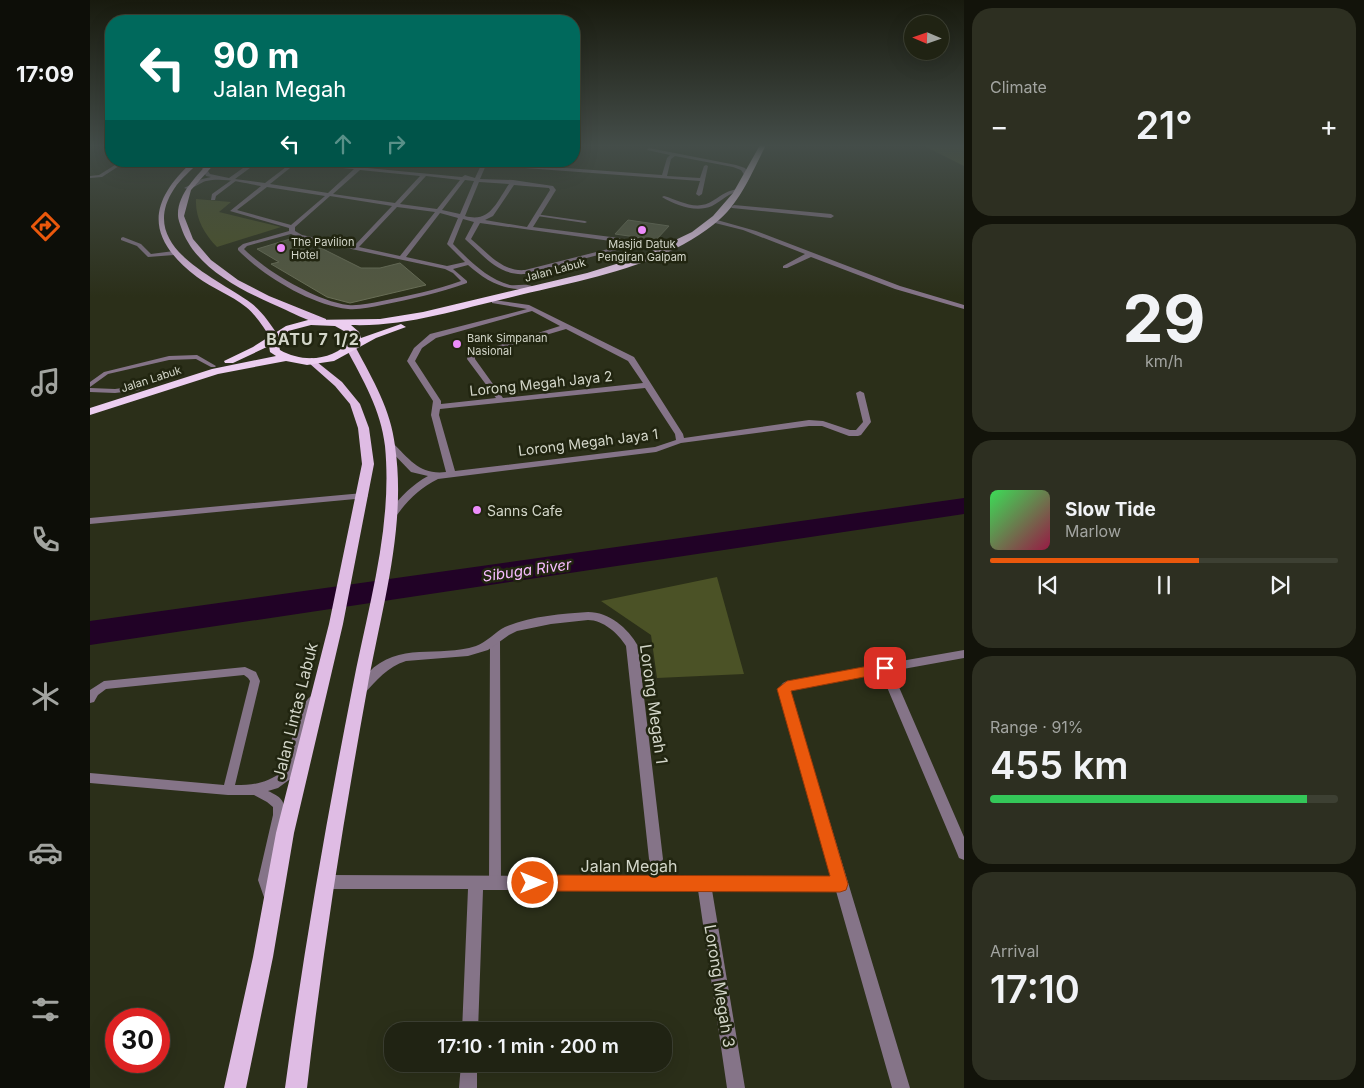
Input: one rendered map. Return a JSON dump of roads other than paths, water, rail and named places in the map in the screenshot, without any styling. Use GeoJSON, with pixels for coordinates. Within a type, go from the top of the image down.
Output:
{"type":"FeatureCollection","features":[{"type":"Feature","properties":{"kind":"highway","name":"Jalan Labuk"},"geometry":{"type":"LineString","coordinates":[[92,409],[180,382],[214,369],[243,356],[289,328],[300,324],[393,321],[552,284],[623,264],[677,242],[714,219],[729,205],[735,196]]}},
{"type":"Feature","properties":{"kind":"highway","name":"Jalan Labuk"},"geometry":{"type":"LineString","coordinates":[[284,358],[312,361],[338,356],[384,331],[639,262],[679,244],[716,222],[734,206],[741,196]]}},
{"type":"Feature","properties":{"kind":"highway"},"geometry":{"type":"LineString","coordinates":[[335,322],[352,329],[356,334],[356,340],[352,347]]}},
{"type":"Feature","properties":{"kind":"highway"},"geometry":{"type":"LineString","coordinates":[[275,338],[273,349],[284,358]]}},
{"type":"Feature","properties":{"kind":"highway"},"geometry":{"type":"LineString","coordinates":[[92,409],[109,398],[137,388],[214,369],[284,358]]}},
{"type":"Feature","properties":{"kind":"highway"},"geometry":{"type":"LineString","coordinates":[[109,398],[123,398],[180,382]]}},
{"type":"Feature","properties":{"kind":"main road"},"geometry":{"type":"LineString","coordinates":[[167,196],[161,208],[162,230],[174,253],[199,275],[254,310],[275,338]]}},
{"type":"Feature","properties":{"kind":"main road"},"geometry":{"type":"LineString","coordinates":[[184,196],[181,206],[180,224],[195,251],[207,261],[276,305],[323,322]]}},
{"type":"Feature","properties":{"kind":"main road"},"geometry":{"type":"LineString","coordinates":[[296,1088],[308,991],[359,691],[384,564],[393,500],[390,445],[380,403],[352,347]]}},
{"type":"Feature","properties":{"kind":"main road","name":"Jalan Lintas Labuk"},"geometry":{"type":"LineString","coordinates":[[235,1088],[263,957],[285,833],[336,624],[368,464],[362,419],[347,390],[312,361]]}},
{"type":"Feature","properties":{"kind":"street"},"geometry":{"type":"LineString","coordinates":[[253,196],[233,212],[292,230],[300,236],[447,268],[455,272],[465,282],[352,308],[320,300],[259,266],[240,250],[241,247],[292,230],[329,196]]}},
{"type":"Feature","properties":{"kind":"street"},"geometry":{"type":"LineString","coordinates":[[342,196],[480,221],[619,240],[627,244],[619,250],[524,272],[514,273],[503,269],[469,242],[476,223],[480,221],[491,215],[504,196]]}},
{"type":"Feature","properties":{"kind":"street"},"geometry":{"type":"LineString","coordinates":[[355,248],[405,196]]}},
{"type":"Feature","properties":{"kind":"street"},"geometry":{"type":"LineString","coordinates":[[402,258],[450,196]]}},
{"type":"Feature","properties":{"kind":"street"},"geometry":{"type":"LineString","coordinates":[[471,196],[460,216],[450,244],[498,284],[516,290],[552,284]]}},
{"type":"Feature","properties":{"kind":"street"},"geometry":{"type":"LineString","coordinates":[[530,227],[550,196]]}},
{"type":"Feature","properties":{"kind":"street"},"geometry":{"type":"LineString","coordinates":[[734,206],[831,216]]}},
{"type":"Feature","properties":{"kind":"street"},"geometry":{"type":"LineString","coordinates":[[716,222],[758,232],[868,277],[942,302],[964,307]]}},
{"type":"Feature","properties":{"kind":"street"},"geometry":{"type":"LineString","coordinates":[[123,239],[139,245],[150,256],[174,253]]}},
{"type":"Feature","properties":{"kind":"street"},"geometry":{"type":"LineString","coordinates":[[785,267],[811,254]]}},
{"type":"Feature","properties":{"kind":"street"},"geometry":{"type":"LineString","coordinates":[[447,268],[470,262]]}},
{"type":"Feature","properties":{"kind":"street"},"geometry":{"type":"LineString","coordinates":[[453,308],[493,296],[499,291],[498,284]]}},
{"type":"Feature","properties":{"kind":"street"},"geometry":{"type":"LineString","coordinates":[[451,474],[435,415],[437,401],[412,361],[412,356],[426,340],[440,334],[530,308],[524,300],[527,293]]}},
{"type":"Feature","properties":{"kind":"street","name":"Lorong Megah Jaya 1"},"geometry":{"type":"LineString","coordinates":[[391,517],[413,488],[437,476],[656,449],[680,441],[679,434],[649,384],[631,359],[530,308],[494,302]]}},
{"type":"Feature","properties":{"kind":"street"},"geometry":{"type":"LineString","coordinates":[[501,400],[472,359],[472,355],[567,326]]}},
{"type":"Feature","properties":{"kind":"street","name":"Lorong Megah Jaya 2"},"geometry":{"type":"LineString","coordinates":[[436,407],[649,384]]}},
{"type":"Feature","properties":{"kind":"street"},"geometry":{"type":"LineString","coordinates":[[90,390],[115,391],[137,388]]}},
{"type":"Feature","properties":{"kind":"street"},"geometry":{"type":"LineString","coordinates":[[680,441],[809,423],[823,424],[849,433],[858,433],[867,422],[860,393]]}},
{"type":"Feature","properties":{"kind":"street"},"geometry":{"type":"LineString","coordinates":[[90,395],[109,398]]}},
{"type":"Feature","properties":{"kind":"street","name":"Lorong Megah Jaya 1"},"geometry":{"type":"LineString","coordinates":[[390,445],[414,470],[437,476]]}},
{"type":"Feature","properties":{"kind":"street"},"geometry":{"type":"LineString","coordinates":[[90,521],[363,496]]}},
{"type":"Feature","properties":{"kind":"street","name":"Lorong Megah 1"},"geometry":{"type":"LineString","coordinates":[[495,640],[508,630],[520,626],[587,615],[598,618],[630,640],[656,859]]}},
{"type":"Feature","properties":{"kind":"street"},"geometry":{"type":"LineString","coordinates":[[359,691],[382,667],[391,661],[403,657],[466,652],[481,648],[495,640]]}},
{"type":"Feature","properties":{"kind":"street"},"geometry":{"type":"LineString","coordinates":[[901,1088],[784,689],[787,686],[964,654]]}},
{"type":"Feature","properties":{"kind":"street"},"geometry":{"type":"LineString","coordinates":[[885,668],[964,853]]}},
{"type":"Feature","properties":{"kind":"street","name":"Jalan Megah"},"geometry":{"type":"LineString","coordinates":[[327,882],[840,884]]}},
{"type":"Feature","properties":{"kind":"street"},"geometry":{"type":"LineString","coordinates":[[470,1022],[476,883]]}},
{"type":"Feature","properties":{"kind":"street","name":"Lorong Megah 3"},"geometry":{"type":"LineString","coordinates":[[704,884],[736,1088]]}},
{"type":"Feature","properties":{"kind":"street"},"geometry":{"type":"LineString","coordinates":[[468,1088],[469,1072]]}},
{"type":"Feature","properties":{"kind":"lane"},"geometry":{"type":"LineString","coordinates":[[664,197],[683,205],[705,207],[722,196]]}},
{"type":"Feature","properties":{"kind":"lane"},"geometry":{"type":"LineString","coordinates":[[538,216],[585,222]]}},
{"type":"Feature","properties":{"kind":"lane"},"geometry":{"type":"LineString","coordinates":[[90,385],[106,372],[169,358],[196,357],[214,369]]}},
{"type":"Feature","properties":{"kind":"lane"},"geometry":{"type":"LineString","coordinates":[[495,640],[495,883]]}},
{"type":"Feature","properties":{"kind":"lane"},"geometry":{"type":"LineString","coordinates":[[90,699],[94,692],[104,685],[245,671],[252,675],[255,681],[228,790]]}},
{"type":"Feature","properties":{"kind":"lane"},"geometry":{"type":"LineString","coordinates":[[90,778],[228,790],[255,790],[274,784],[289,774],[306,710],[318,694]]}},
{"type":"Feature","properties":{"kind":"lane"},"geometry":{"type":"LineString","coordinates":[[255,790],[271,798],[279,805],[279,815],[264,880],[272,902]]}},
{"type":"Feature","properties":{"kind":"waterway","name":"Sibuga River"},"geometry":{"type":"LineString","coordinates":[[90,633],[964,506]]}},
{"type":"Feature","properties":{"kind":"place","name":"Masjid Datuk Pengiran Galpam"},"geometry":{"type":"Point","coordinates":[642,230]}},
{"type":"Feature","properties":{"kind":"place","name":"The Pavilion Hotel"},"geometry":{"type":"Point","coordinates":[281,248]}},
{"type":"Feature","properties":{"kind":"place","name":"Bank Simpanan Nasional"},"geometry":{"type":"Point","coordinates":[457,344]}},
{"type":"Feature","properties":{"kind":"place","name":"Sanns Cafe"},"geometry":{"type":"Point","coordinates":[477,510]}},
{"type":"Feature","properties":{"kind":"district","name":"BATU 7 1/2"},"geometry":{"type":"Point","coordinates":[313,339]}}]}
